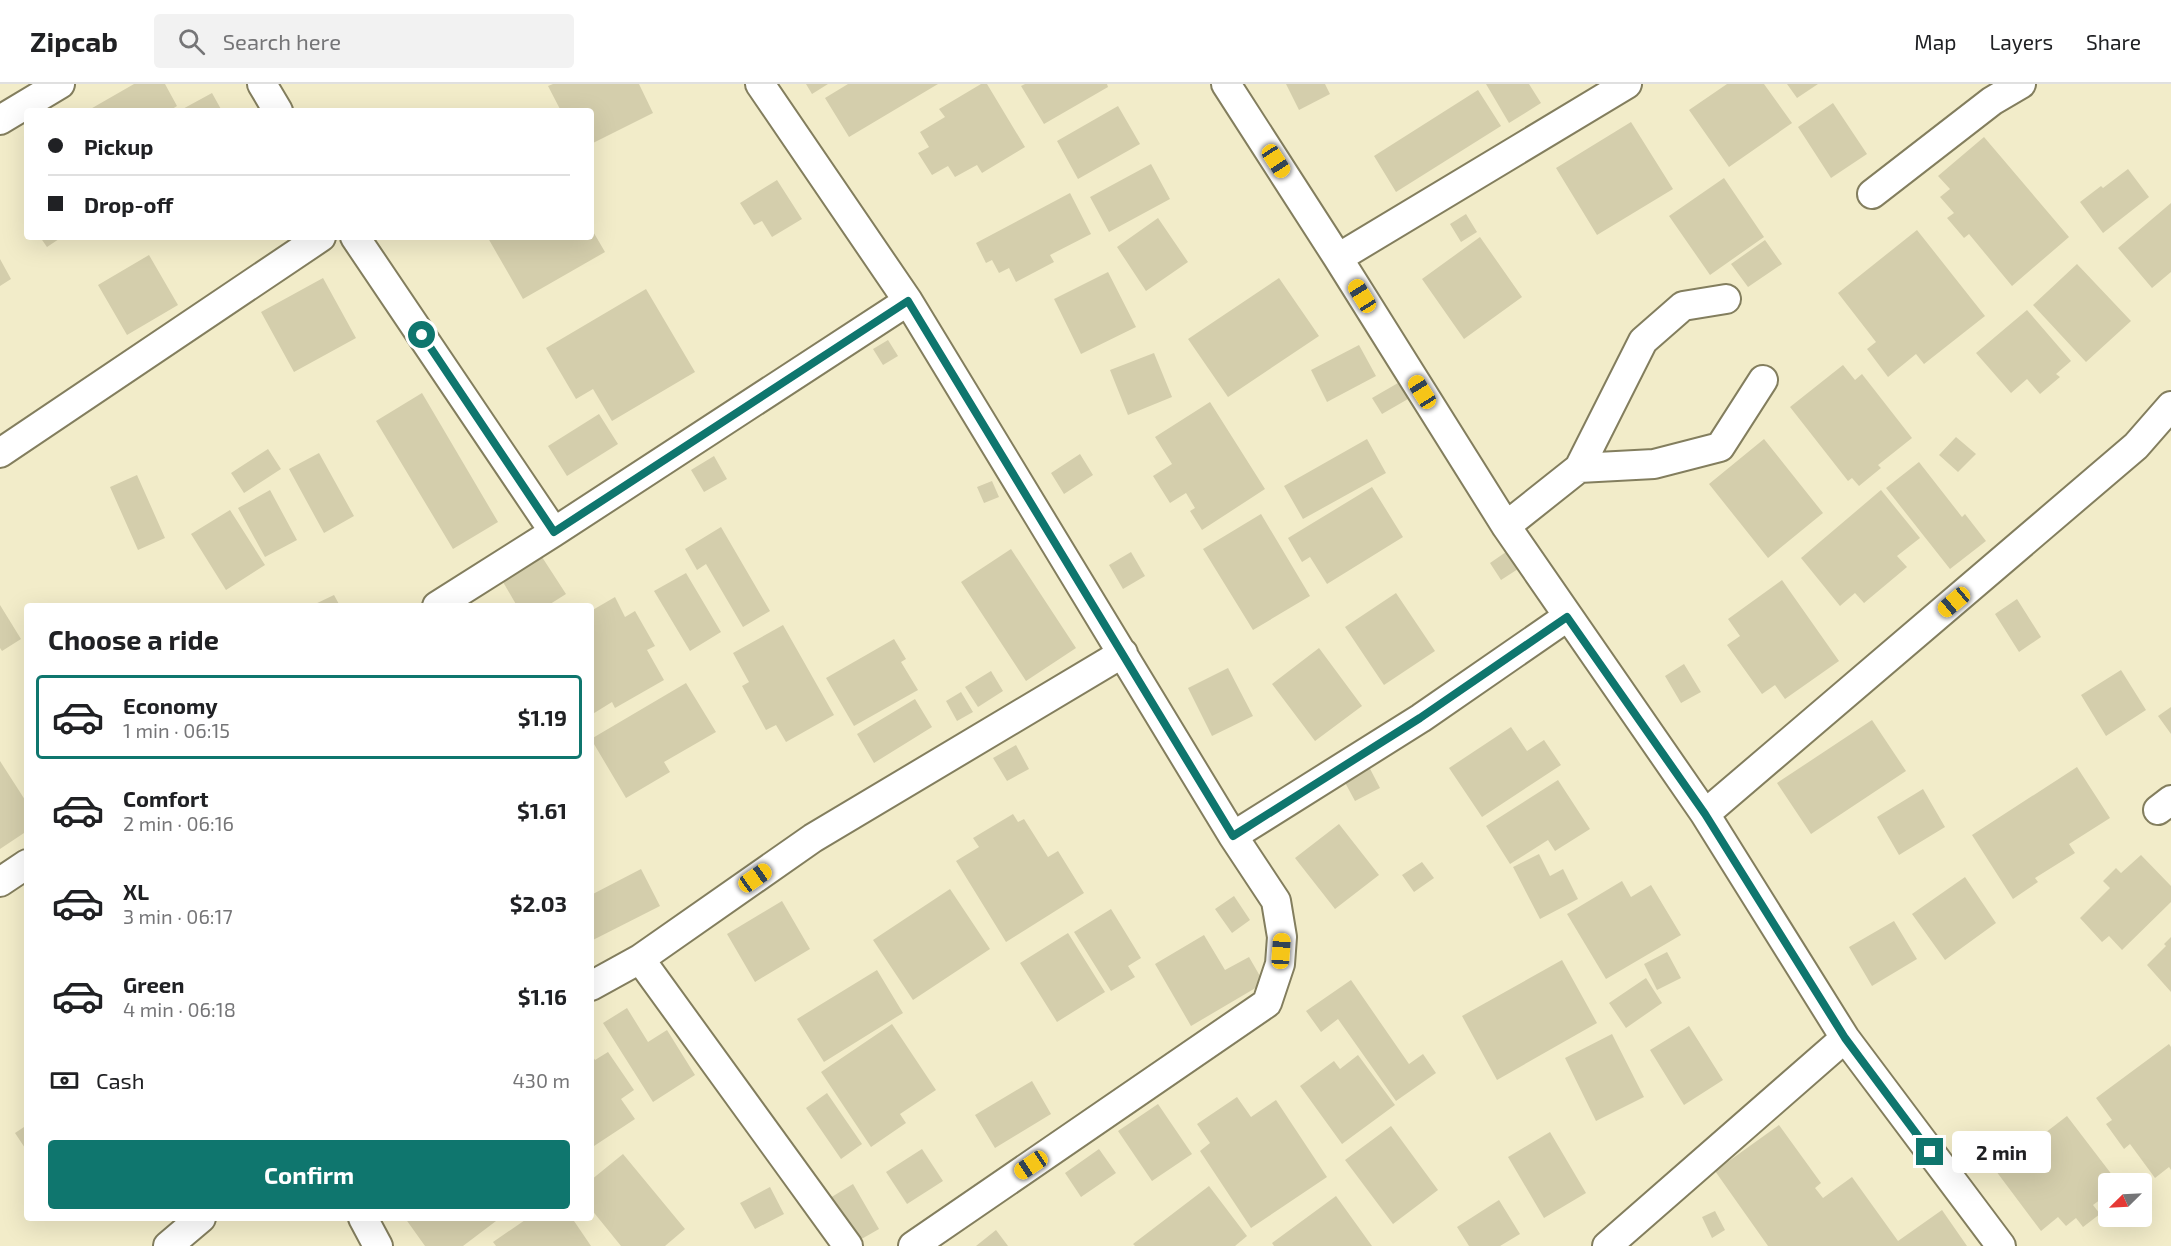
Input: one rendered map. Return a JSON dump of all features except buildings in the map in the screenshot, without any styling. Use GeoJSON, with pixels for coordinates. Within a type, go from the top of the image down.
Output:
{"type":"FeatureCollection","features":[{"type":"Feature","properties":{"kind":"street"},"geometry":{"type":"LineString","coordinates":[[0,120],[60,84]]}},
{"type":"Feature","properties":{"kind":"street"},"geometry":{"type":"LineString","coordinates":[[262,84],[276,108]]}},
{"type":"Feature","properties":{"kind":"street"},"geometry":{"type":"LineString","coordinates":[[760,84],[908,301],[1124,653],[1233,836],[1276,902],[1282,937],[1280,964],[1267,1003],[914,1246]]}},
{"type":"Feature","properties":{"kind":"street"},"geometry":{"type":"LineString","coordinates":[[1226,84],[1506,526],[1705,814],[1845,1038],[2001,1246]]}},
{"type":"Feature","properties":{"kind":"street"},"geometry":{"type":"LineString","coordinates":[[1338,258],[1627,84]]}},
{"type":"Feature","properties":{"kind":"street"},"geometry":{"type":"LineString","coordinates":[[1872,194],[1992,101],[2021,84]]}},
{"type":"Feature","properties":{"kind":"street"},"geometry":{"type":"LineString","coordinates":[[0,453],[317,240]]}},
{"type":"Feature","properties":{"kind":"street"},"geometry":{"type":"LineString","coordinates":[[357,240],[554,532]]}},
{"type":"Feature","properties":{"kind":"street"},"geometry":{"type":"LineString","coordinates":[[1506,526],[1580,468],[1643,341],[1683,306],[1726,299]]}},
{"type":"Feature","properties":{"kind":"street"},"geometry":{"type":"LineString","coordinates":[[442,603],[908,301]]}},
{"type":"Feature","properties":{"kind":"street"},"geometry":{"type":"LineString","coordinates":[[1580,468],[1654,464],[1720,447],[1763,380]]}},
{"type":"Feature","properties":{"kind":"street"},"geometry":{"type":"LineString","coordinates":[[1705,814],[2136,446],[2171,406]]}},
{"type":"Feature","properties":{"kind":"street"},"geometry":{"type":"LineString","coordinates":[[1233,836],[1420,718],[1567,617]]}},
{"type":"Feature","properties":{"kind":"street"},"geometry":{"type":"LineString","coordinates":[[594,984],[640,959],[813,838],[1124,653]]}},
{"type":"Feature","properties":{"kind":"street"},"geometry":{"type":"LineString","coordinates":[[0,882],[24,866]]}},
{"type":"Feature","properties":{"kind":"street"},"geometry":{"type":"LineString","coordinates":[[640,959],[848,1246]]}},
{"type":"Feature","properties":{"kind":"street"},"geometry":{"type":"LineString","coordinates":[[1607,1246],[1845,1038]]}},
{"type":"Feature","properties":{"kind":"street"},"geometry":{"type":"LineString","coordinates":[[168,1246],[197,1221]]}},
{"type":"Feature","properties":{"kind":"street"},"geometry":{"type":"LineString","coordinates":[[365,1221],[378,1246]]}},
{"type":"Feature","properties":{"kind":"route"},"geometry":{"type":"LineString","coordinates":[[422,335],[554,532],[908,301],[1124,653],[1233,836],[1420,718],[1567,617],[1705,814],[1845,1038],[1930,1152]]}}]}
